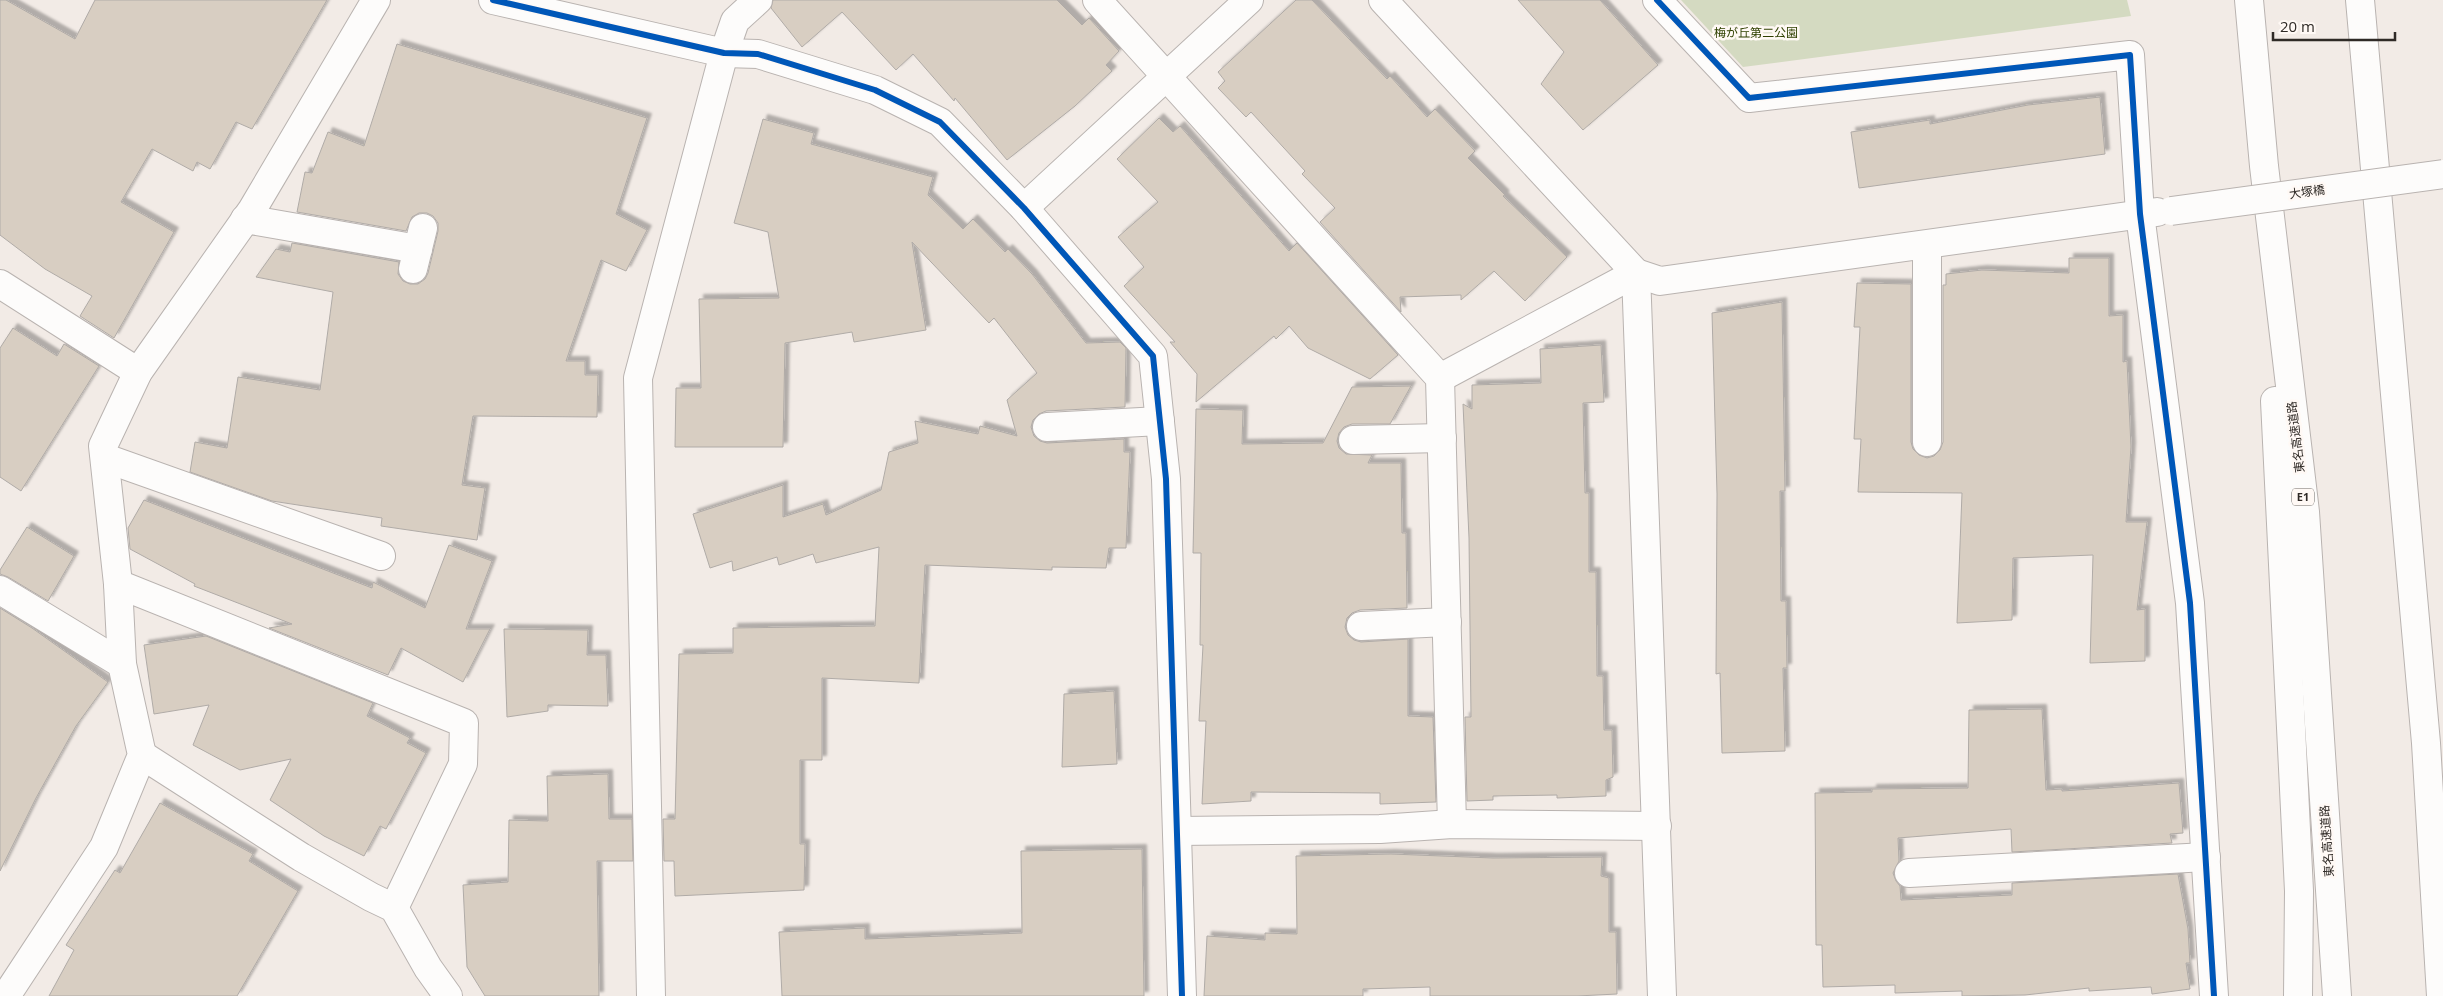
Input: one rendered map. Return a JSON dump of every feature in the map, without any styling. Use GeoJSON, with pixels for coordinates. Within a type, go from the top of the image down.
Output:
{"type":"FeatureCollection","features":[{"type":"Feature","properties":{"kind":"main road"},"geometry":{"type":"LineString","coordinates":[[6,996],[104,847],[142,755],[122,664],[118,584],[103,446],[138,372],[245,219],[376,0]]}},
{"type":"Feature","properties":{"kind":"main road"},"geometry":{"type":"LineString","coordinates":[[493,0],[724,53],[758,54],[875,90],[940,122],[1024,208],[1153,356],[1166,479],[1182,996]]}},
{"type":"Feature","properties":{"kind":"main road"},"geometry":{"type":"LineString","coordinates":[[651,996],[638,378],[724,53],[735,21],[758,0]]}},
{"type":"Feature","properties":{"kind":"main road"},"geometry":{"type":"LineString","coordinates":[[1097,0],[1440,378],[1452,824]]}},
{"type":"Feature","properties":{"kind":"main road"},"geometry":{"type":"LineString","coordinates":[[1024,208],[1166,74],[1249,0]]}},
{"type":"Feature","properties":{"kind":"main road"},"geometry":{"type":"LineString","coordinates":[[1383,0],[1636,274],[1662,996]]}},
{"type":"Feature","properties":{"kind":"main road"},"geometry":{"type":"LineString","coordinates":[[1657,0],[1749,98],[2130,55],[2140,214],[2190,603],[2214,996]]}},
{"type":"Feature","properties":{"kind":"main road","name":"東名高速道路"},"geometry":{"type":"LineString","coordinates":[[2249,0],[2264,166],[2305,512],[2337,996]]}},
{"type":"Feature","properties":{"kind":"main road"},"geometry":{"type":"LineString","coordinates":[[2360,0],[2426,743],[2441,996]]}},
{"type":"Feature","properties":{"kind":"main road"},"geometry":{"type":"LineString","coordinates":[[2264,166],[2299,891],[2298,996]]}},
{"type":"Feature","properties":{"kind":"main road","name":"大塚橋"},"geometry":{"type":"LineString","coordinates":[[1636,274],[1660,281],[2443,174]]}},
{"type":"Feature","properties":{"kind":"main road"},"geometry":{"type":"LineString","coordinates":[[245,219],[418,249]]}},
{"type":"Feature","properties":{"kind":"main road"},"geometry":{"type":"LineString","coordinates":[[1927,244],[1927,442]]}},
{"type":"Feature","properties":{"kind":"main road"},"geometry":{"type":"LineString","coordinates":[[1440,378],[1519,334],[1636,274]]}},
{"type":"Feature","properties":{"kind":"main road"},"geometry":{"type":"LineString","coordinates":[[0,284],[138,372]]}},
{"type":"Feature","properties":{"kind":"main road"},"geometry":{"type":"LineString","coordinates":[[1047,427],[1160,421]]}},
{"type":"Feature","properties":{"kind":"main road"},"geometry":{"type":"LineString","coordinates":[[1353,440],[1442,438]]}},
{"type":"Feature","properties":{"kind":"main road"},"geometry":{"type":"LineString","coordinates":[[105,458],[381,556]]}},
{"type":"Feature","properties":{"kind":"main road"},"geometry":{"type":"LineString","coordinates":[[118,584],[464,723],[463,764],[394,908]]}},
{"type":"Feature","properties":{"kind":"main road"},"geometry":{"type":"LineString","coordinates":[[0,590],[122,664]]}},
{"type":"Feature","properties":{"kind":"main road"},"geometry":{"type":"LineString","coordinates":[[1361,626],[1447,622]]}},
{"type":"Feature","properties":{"kind":"main road"},"geometry":{"type":"LineString","coordinates":[[142,755],[301,857],[371,898],[394,908],[428,968],[448,996]]}},
{"type":"Feature","properties":{"kind":"main road"},"geometry":{"type":"LineString","coordinates":[[1177,831],[1380,829],[1452,824],[1657,826]]}},
{"type":"Feature","properties":{"kind":"main road"},"geometry":{"type":"LineString","coordinates":[[1909,873],[2206,857]]}},
{"type":"Feature","properties":{"kind":"green space","name":"梅が丘第二公園"},"geometry":{"type":"Polygon","coordinates":[[[1681,0],[2127,0],[2131,16],[1743,67],[1681,0]]]}},
{"type":"Feature","properties":{"kind":"building"},"geometry":{"type":"Polygon","coordinates":[[[0,0],[6,0],[75,39],[95,0],[327,0],[252,129],[236,122],[210,169],[197,162],[193,171],[152,149],[121,202],[174,232],[114,338],[80,316],[92,296],[45,269],[0,235],[0,0]]]}},
{"type":"Feature","properties":{"kind":"building"},"geometry":{"type":"Polygon","coordinates":[[[773,0],[1057,0],[1082,25],[1089,18],[1119,51],[1106,65],[1112,71],[1075,106],[1007,160],[955,98],[954,101],[913,54],[896,70],[842,12],[802,47],[771,8],[773,0]]]}},
{"type":"Feature","properties":{"kind":"building"},"geometry":{"type":"Polygon","coordinates":[[[1296,0],[1312,0],[1387,79],[1390,76],[1427,117],[1435,109],[1475,151],[1468,158],[1505,195],[1503,196],[1567,257],[1525,301],[1494,271],[1461,300],[1461,295],[1400,297],[1401,312],[1320,222],[1335,208],[1302,174],[1305,171],[1251,112],[1246,117],[1218,88],[1225,81],[1218,72],[1296,0]]]}},
{"type":"Feature","properties":{"kind":"building"},"geometry":{"type":"Polygon","coordinates":[[[1518,0],[1600,0],[1658,65],[1583,130],[1541,84],[1564,52],[1518,0]]]}},
{"type":"Feature","properties":{"kind":"building"},"geometry":{"type":"Polygon","coordinates":[[[397,44],[647,118],[616,214],[647,230],[626,271],[601,260],[566,361],[585,361],[585,375],[598,375],[597,417],[473,416],[462,485],[485,488],[477,540],[381,526],[382,518],[272,501],[190,472],[195,442],[227,448],[238,377],[320,390],[333,292],[256,277],[276,249],[290,252],[292,243],[399,262],[398,274],[403,281],[410,284],[418,284],[425,279],[428,273],[438,231],[438,223],[433,216],[427,213],[419,213],[412,217],[406,231],[297,212],[305,172],[312,173],[328,132],[364,146],[397,44]]]}},
{"type":"Feature","properties":{"kind":"building"},"geometry":{"type":"Polygon","coordinates":[[[2100,97],[2105,154],[1859,188],[1851,132],[1930,120],[1930,124],[2028,105],[2100,97]]]}},
{"type":"Feature","properties":{"kind":"building"},"geometry":{"type":"Polygon","coordinates":[[[1159,118],[1173,132],[1180,126],[1289,251],[1297,243],[1398,355],[1370,379],[1308,348],[1289,326],[1276,339],[1274,336],[1196,402],[1197,374],[1170,342],[1175,342],[1124,286],[1144,267],[1118,237],[1158,202],[1117,159],[1159,118]]]}},
{"type":"Feature","properties":{"kind":"building"},"geometry":{"type":"Polygon","coordinates":[[[763,119],[814,133],[811,144],[933,177],[928,195],[963,229],[973,219],[1005,252],[1008,249],[1032,274],[1086,343],[1120,342],[1126,348],[1125,407],[1046,411],[1039,414],[1033,420],[1031,427],[1034,436],[1040,441],[1047,443],[1124,439],[1124,452],[1130,452],[1126,548],[1109,548],[1106,568],[1052,567],[1052,570],[925,565],[919,683],[822,678],[822,760],[800,760],[800,844],[805,844],[804,890],[675,896],[674,861],[664,861],[663,819],[675,819],[679,654],[733,653],[733,628],[875,626],[879,547],[816,563],[813,554],[779,565],[777,557],[733,571],[732,561],[710,568],[693,514],[783,485],[783,517],[823,504],[826,515],[881,490],[889,452],[918,443],[915,421],[978,434],[980,426],[1017,436],[1007,400],[1037,373],[994,318],[989,323],[912,242],[926,330],[854,342],[852,332],[785,343],[783,447],[675,447],[676,388],[701,388],[699,299],[779,298],[768,232],[734,223],[763,119]]]}},
{"type":"Feature","properties":{"kind":"building"},"geometry":{"type":"Polygon","coordinates":[[[2069,258],[2109,258],[2109,316],[2123,315],[2123,362],[2127,361],[2131,447],[2126,522],[2147,522],[2137,610],[2145,609],[2145,661],[2090,663],[2093,555],[2013,558],[2012,620],[1957,623],[1962,493],[1858,492],[1861,439],[1854,439],[1860,327],[1854,327],[1857,283],[1911,284],[1911,442],[1913,449],[1919,455],[1927,458],[1934,456],[1940,450],[1943,442],[1943,285],[1946,285],[1946,274],[1982,270],[2069,273],[2069,258]]]}},
{"type":"Feature","properties":{"kind":"building"},"geometry":{"type":"Polygon","coordinates":[[[1782,302],[1785,491],[1780,491],[1781,601],[1786,601],[1787,668],[1783,668],[1785,751],[1722,753],[1720,673],[1716,674],[1717,494],[1712,313],[1782,302]]]}},
{"type":"Feature","properties":{"kind":"building"},"geometry":{"type":"Polygon","coordinates":[[[13,328],[57,356],[64,344],[99,366],[21,491],[0,477],[0,348],[13,328]]]}},
{"type":"Feature","properties":{"kind":"building"},"geometry":{"type":"Polygon","coordinates":[[[1601,345],[1604,402],[1583,403],[1585,493],[1589,493],[1589,572],[1596,572],[1597,676],[1603,676],[1604,730],[1612,730],[1613,777],[1606,780],[1606,796],[1557,798],[1557,795],[1493,796],[1493,800],[1467,801],[1465,717],[1471,717],[1469,538],[1463,404],[1472,409],[1472,385],[1541,383],[1540,349],[1601,345]]]}},
{"type":"Feature","properties":{"kind":"building"},"geometry":{"type":"Polygon","coordinates":[[[1411,386],[1390,424],[1352,424],[1344,427],[1339,433],[1337,441],[1339,448],[1346,454],[1372,455],[1368,463],[1401,463],[1402,533],[1406,533],[1407,608],[1360,610],[1352,613],[1347,618],[1345,627],[1348,635],[1354,640],[1361,642],[1408,639],[1408,716],[1433,717],[1436,802],[1380,804],[1380,793],[1251,792],[1251,801],[1202,804],[1206,721],[1199,721],[1203,645],[1200,645],[1201,553],[1193,553],[1196,409],[1243,410],[1242,444],[1323,443],[1352,387],[1411,386]]]}},
{"type":"Feature","properties":{"kind":"building"},"geometry":{"type":"Polygon","coordinates":[[[144,500],[372,588],[373,582],[425,608],[449,545],[492,561],[466,629],[490,629],[463,682],[401,648],[388,675],[269,628],[292,624],[194,586],[195,584],[130,549],[128,528],[144,500]]]}},
{"type":"Feature","properties":{"kind":"building"},"geometry":{"type":"Polygon","coordinates":[[[27,527],[74,556],[48,601],[0,574],[0,570],[27,527]]]}},
{"type":"Feature","properties":{"kind":"building"},"geometry":{"type":"Polygon","coordinates":[[[0,608],[32,628],[108,682],[76,726],[36,798],[0,871],[0,608]]]}},
{"type":"Feature","properties":{"kind":"building"},"geometry":{"type":"Polygon","coordinates":[[[504,629],[588,630],[587,655],[606,655],[608,706],[548,705],[548,711],[507,717],[504,629]]]}},
{"type":"Feature","properties":{"kind":"building"},"geometry":{"type":"Polygon","coordinates":[[[206,636],[373,703],[367,716],[410,738],[407,743],[426,753],[386,829],[380,826],[364,856],[324,836],[270,800],[291,759],[240,770],[193,745],[209,705],[154,714],[144,645],[206,636]]]}},
{"type":"Feature","properties":{"kind":"building"},"geometry":{"type":"Polygon","coordinates":[[[1114,691],[1117,764],[1062,767],[1064,694],[1114,691]]]}},
{"type":"Feature","properties":{"kind":"building"},"geometry":{"type":"Polygon","coordinates":[[[2042,709],[2046,790],[2062,789],[2062,791],[2179,783],[2183,833],[2170,834],[2172,843],[2012,852],[2011,829],[1898,838],[1899,861],[1893,873],[1900,886],[1901,900],[2012,895],[2012,883],[2178,874],[2188,929],[2190,963],[2186,963],[2190,989],[2152,994],[2151,987],[2089,991],[2089,988],[2025,995],[1962,996],[1962,991],[1895,993],[1895,985],[1823,987],[1822,945],[1816,945],[1815,793],[1872,792],[1872,789],[1968,788],[1969,710],[2042,709]]]}},
{"type":"Feature","properties":{"kind":"building"},"geometry":{"type":"Polygon","coordinates":[[[608,774],[609,819],[632,819],[633,861],[597,861],[599,996],[485,996],[467,967],[463,885],[508,882],[509,820],[548,821],[547,776],[608,774]]]}},
{"type":"Feature","properties":{"kind":"building"},"geometry":{"type":"Polygon","coordinates":[[[160,803],[253,854],[249,861],[298,891],[237,996],[49,996],[74,950],[66,945],[115,870],[120,873],[160,803]]]}},
{"type":"Feature","properties":{"kind":"building"},"geometry":{"type":"Polygon","coordinates":[[[1142,849],[1144,996],[782,996],[779,932],[865,928],[865,939],[1022,933],[1021,851],[1142,849]]]}},
{"type":"Feature","properties":{"kind":"building"},"geometry":{"type":"Polygon","coordinates":[[[1391,854],[1493,858],[1602,857],[1601,876],[1609,878],[1609,932],[1616,932],[1617,994],[1577,996],[1430,996],[1430,987],[1363,989],[1363,996],[1204,996],[1207,936],[1265,940],[1265,933],[1297,934],[1296,856],[1391,854]]]}},
{"type":"Feature","properties":{"kind":"cycle path"},"geometry":{"type":"LineString","coordinates":[[493,0],[724,53],[758,54],[875,90],[940,122],[1024,208],[1153,356],[1166,479],[1182,996]]}},
{"type":"Feature","properties":{"kind":"cycle path"},"geometry":{"type":"LineString","coordinates":[[1657,0],[1749,98],[2130,55],[2140,214],[2190,603],[2214,996]]}}]}
